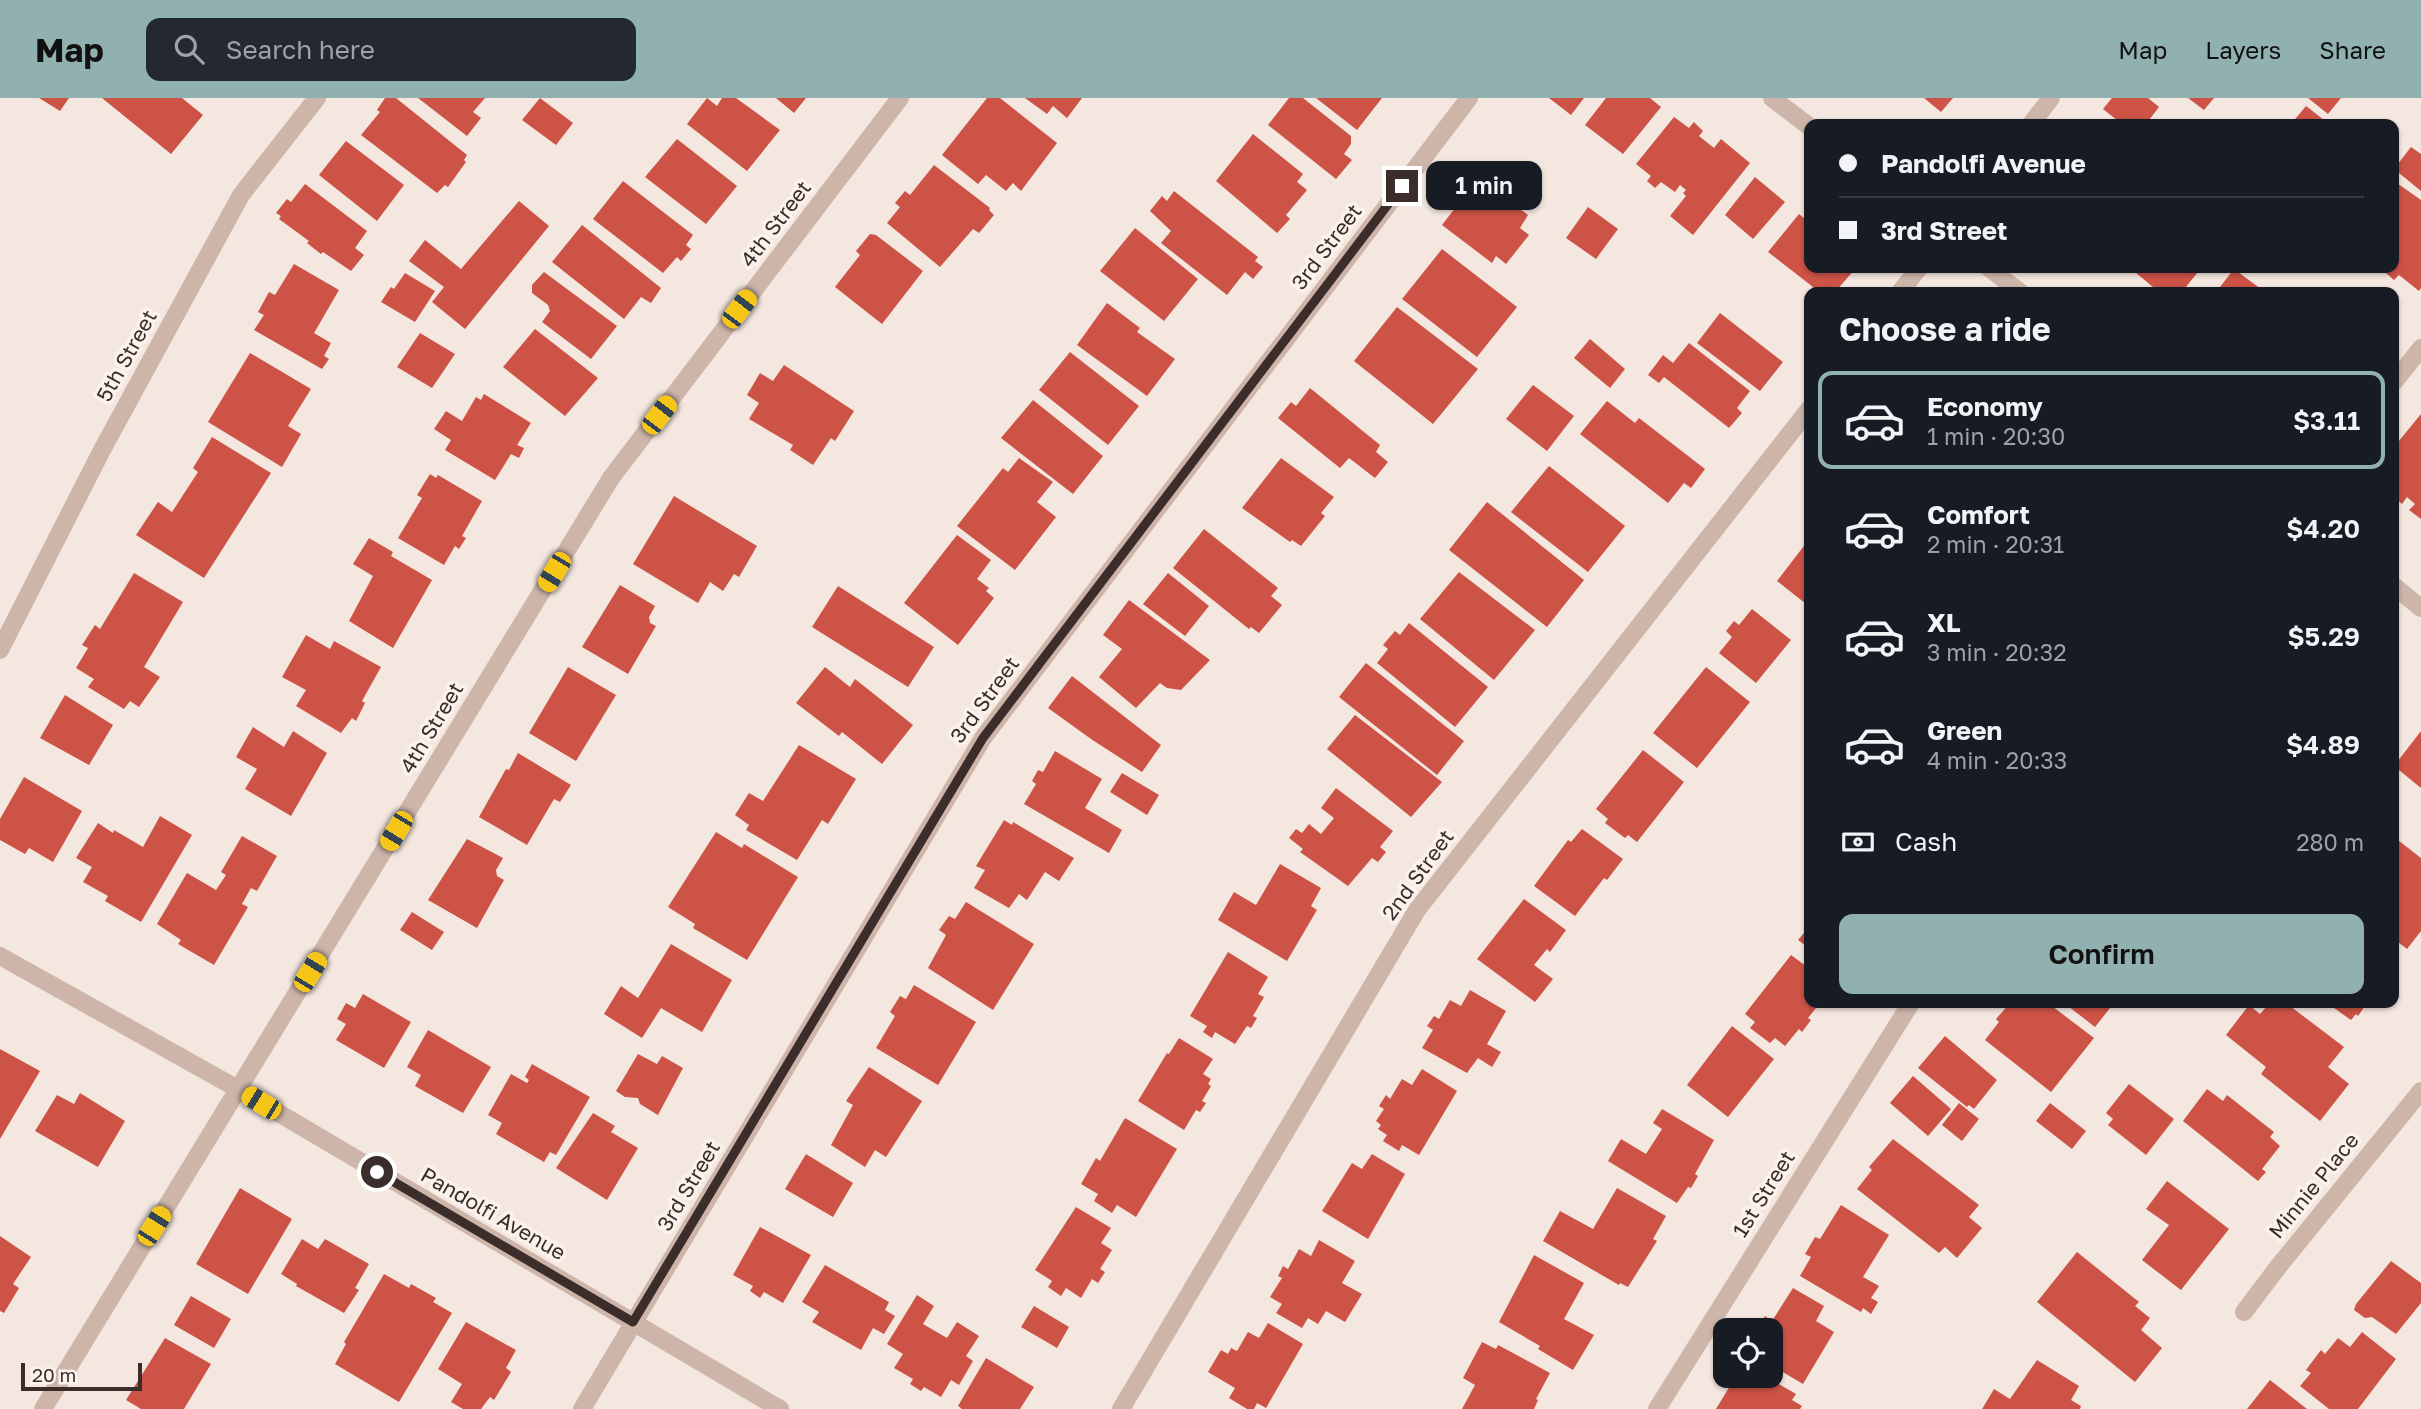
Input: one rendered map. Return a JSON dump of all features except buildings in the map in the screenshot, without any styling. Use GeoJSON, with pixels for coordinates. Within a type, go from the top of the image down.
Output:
{"type":"FeatureCollection","features":[{"type":"Feature","properties":{"kind":"street","name":"5th Street"},"geometry":{"type":"LineString","coordinates":[[0,650],[102,450],[235,205],[317,98]]}},
{"type":"Feature","properties":{"kind":"street","name":"4th Street"},"geometry":{"type":"LineString","coordinates":[[43,1409],[611,478],[900,98]]}},
{"type":"Feature","properties":{"kind":"street","name":"3rd Street"},"geometry":{"type":"LineString","coordinates":[[582,1409],[983,738],[1469,98]]}},
{"type":"Feature","properties":{"kind":"street"},"geometry":{"type":"LineString","coordinates":[[1772,98],[1804,122]]}},
{"type":"Feature","properties":{"kind":"street"},"geometry":{"type":"LineString","coordinates":[[2035,119],[2051,98]]}},
{"type":"Feature","properties":{"kind":"street"},"geometry":{"type":"LineString","coordinates":[[1904,287],[1915,273]]}},
{"type":"Feature","properties":{"kind":"street"},"geometry":{"type":"LineString","coordinates":[[1995,273],[2014,287]]}},
{"type":"Feature","properties":{"kind":"street"},"geometry":{"type":"LineString","coordinates":[[2399,376],[2421,348]]}},
{"type":"Feature","properties":{"kind":"street","name":"2nd Street"},"geometry":{"type":"LineString","coordinates":[[1121,1409],[1417,910],[1804,416]]}},
{"type":"Feature","properties":{"kind":"street"},"geometry":{"type":"LineString","coordinates":[[2399,590],[2421,608]]}},
{"type":"Feature","properties":{"kind":"street","name":"Pandolfi Avenue"},"geometry":{"type":"LineString","coordinates":[[0,956],[238,1089],[780,1409]]}},
{"type":"Feature","properties":{"kind":"street","name":"1st Street"},"geometry":{"type":"LineString","coordinates":[[1657,1409],[1908,1008]]}},
{"type":"Feature","properties":{"kind":"street","name":"Minnie Place"},"geometry":{"type":"LineString","coordinates":[[2244,1312],[2421,1091]]}},
{"type":"Feature","properties":{"kind":"route"},"geometry":{"type":"LineString","coordinates":[[377,1172],[633,1322],[983,738],[1402,186]]}}]}
